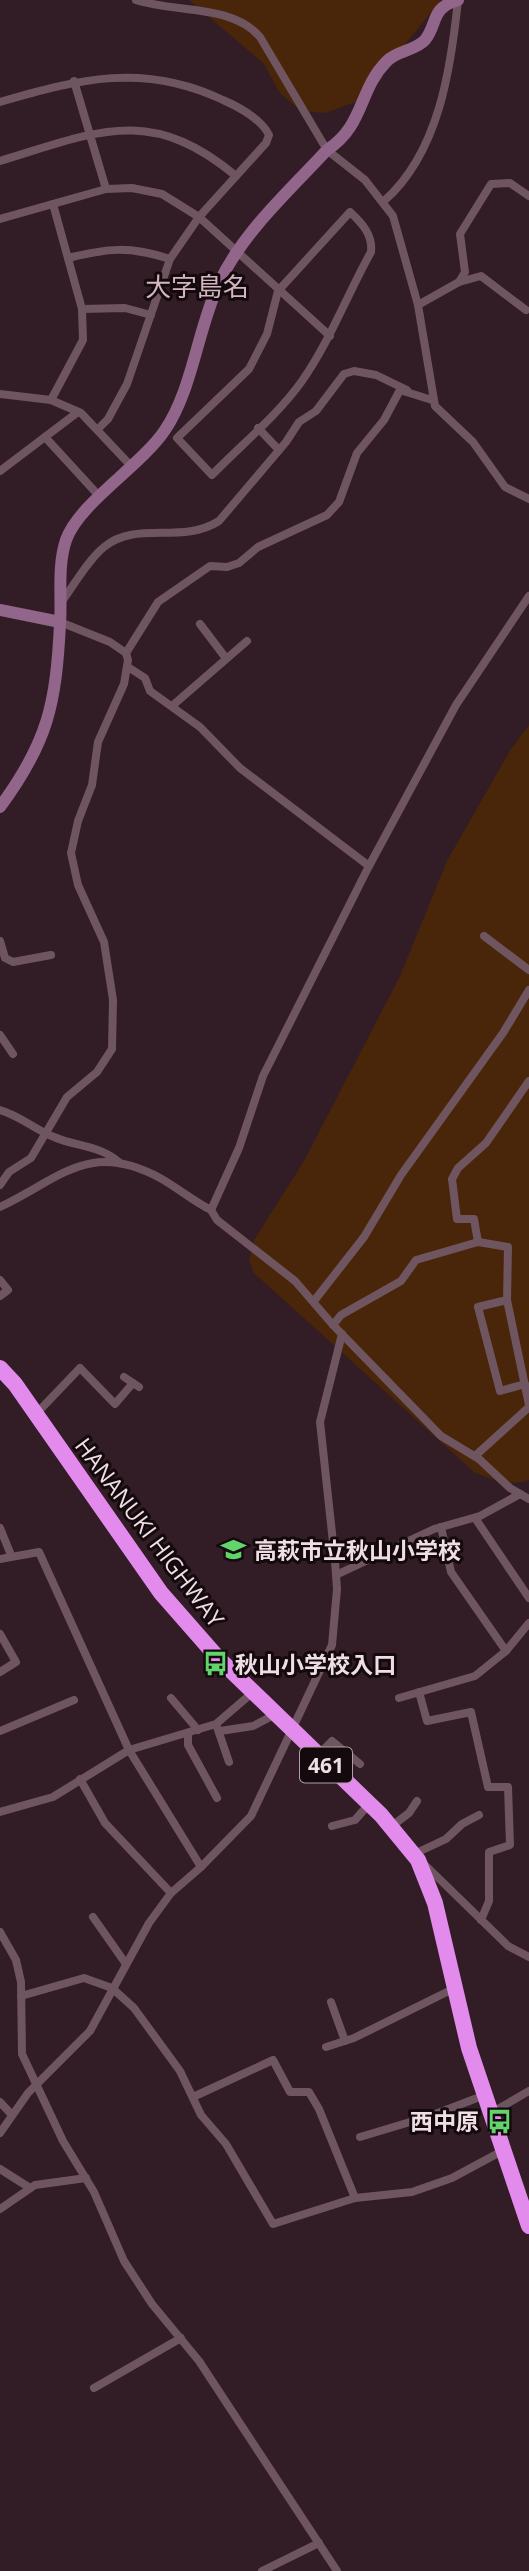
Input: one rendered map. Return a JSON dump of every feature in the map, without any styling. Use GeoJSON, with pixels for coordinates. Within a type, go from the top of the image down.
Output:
{"type":"FeatureCollection","features":[{"type":"Feature","properties":{"kind":"highway","name":"HANANUKI HIGHWAY"},"geometry":{"type":"LineString","coordinates":[[0,1368],[36,1414],[161,1593],[252,1693],[392,1826],[416,1857],[435,1903],[469,2048],[529,2226]]}},
{"type":"Feature","properties":{"kind":"street"},"geometry":{"type":"LineString","coordinates":[[136,0],[172,9],[228,17],[247,25],[260,37],[327,150],[365,180],[384,201],[399,234],[418,306],[427,347],[432,400]]}},
{"type":"Feature","properties":{"kind":"street"},"geometry":{"type":"LineString","coordinates":[[0,807],[31,758],[47,725],[55,691],[66,541],[77,520],[132,467],[170,421],[216,290],[235,252],[327,150],[341,141],[353,127],[362,100],[386,61],[423,42],[438,12],[458,0]]}},
{"type":"Feature","properties":{"kind":"street"},"geometry":{"type":"LineString","coordinates":[[384,201],[405,179],[440,107],[458,0]]}},
{"type":"Feature","properties":{"kind":"street"},"geometry":{"type":"LineString","coordinates":[[0,102],[74,81],[163,79],[183,83],[231,103],[261,125],[269,135],[266,143],[199,217],[170,259],[123,395],[108,419],[98,429]]}},
{"type":"Feature","properties":{"kind":"street"},"geometry":{"type":"LineString","coordinates":[[74,81],[106,189]]}},
{"type":"Feature","properties":{"kind":"street"},"geometry":{"type":"LineString","coordinates":[[0,160],[88,135],[132,130],[168,134],[205,152],[236,176]]}},
{"type":"Feature","properties":{"kind":"street"},"geometry":{"type":"LineString","coordinates":[[459,282],[465,272],[460,234],[491,184],[510,183],[529,196]]}},
{"type":"Feature","properties":{"kind":"street"},"geometry":{"type":"LineString","coordinates":[[0,219],[106,189],[132,188],[162,194],[199,217],[330,336]]}},
{"type":"Feature","properties":{"kind":"street"},"geometry":{"type":"LineString","coordinates":[[51,400],[83,340],[82,309],[54,204]]}},
{"type":"Feature","properties":{"kind":"street"},"geometry":{"type":"LineString","coordinates":[[350,212],[365,228],[372,245],[371,252],[330,336],[291,395],[212,475],[177,438],[249,369],[267,334],[278,290],[350,212]]}},
{"type":"Feature","properties":{"kind":"street"},"geometry":{"type":"LineString","coordinates":[[68,258],[114,248],[138,250],[170,259]]}},
{"type":"Feature","properties":{"kind":"street"},"geometry":{"type":"LineString","coordinates":[[418,306],[459,282],[481,276],[526,310]]}},
{"type":"Feature","properties":{"kind":"street"},"geometry":{"type":"LineString","coordinates":[[82,309],[125,308],[150,315]]}},
{"type":"Feature","properties":{"kind":"street"},"geometry":{"type":"LineString","coordinates":[[60,604],[103,548],[123,536],[165,532],[183,534],[205,530],[219,521],[299,422],[316,411],[344,374],[354,371],[376,375],[432,400],[472,442],[505,487],[529,499]]}},
{"type":"Feature","properties":{"kind":"street"},"geometry":{"type":"LineString","coordinates":[[125,653],[158,602],[209,566],[227,567],[239,563],[258,547],[327,515],[339,502],[357,453],[384,420],[400,390],[407,390]]}},
{"type":"Feature","properties":{"kind":"street"},"geometry":{"type":"LineString","coordinates":[[0,394],[51,400],[78,412],[98,429],[132,467]]}},
{"type":"Feature","properties":{"kind":"street"},"geometry":{"type":"LineString","coordinates":[[0,471],[78,412]]}},
{"type":"Feature","properties":{"kind":"street"},"geometry":{"type":"LineString","coordinates":[[258,428],[279,450]]}},
{"type":"Feature","properties":{"kind":"street"},"geometry":{"type":"LineString","coordinates":[[45,437],[100,497]]}},
{"type":"Feature","properties":{"kind":"street"},"geometry":{"type":"LineString","coordinates":[[211,1210],[239,1148],[263,1076],[369,866],[456,705],[529,596]]}},
{"type":"Feature","properties":{"kind":"street"},"geometry":{"type":"LineString","coordinates":[[0,610],[60,622],[101,637],[125,653],[128,667],[98,742],[92,785],[78,821],[71,853],[78,885],[104,942],[113,1000],[112,1049],[97,1072],[68,1097],[31,1157],[9,1172],[0,1185]]}},
{"type":"Feature","properties":{"kind":"street"},"geometry":{"type":"LineString","coordinates":[[200,624],[225,657]]}},
{"type":"Feature","properties":{"kind":"street"},"geometry":{"type":"LineString","coordinates":[[172,706],[225,657],[247,641]]}},
{"type":"Feature","properties":{"kind":"street"},"geometry":{"type":"LineString","coordinates":[[128,667],[145,678],[150,691],[200,727],[240,768],[369,866]]}},
{"type":"Feature","properties":{"kind":"street"},"geometry":{"type":"LineString","coordinates":[[484,936],[529,970]]}},
{"type":"Feature","properties":{"kind":"street"},"geometry":{"type":"LineString","coordinates":[[0,941],[5,958],[13,962],[51,955]]}},
{"type":"Feature","properties":{"kind":"street"},"geometry":{"type":"LineString","coordinates":[[314,1301],[364,1237],[401,1175],[503,1033],[529,990]]}},
{"type":"Feature","properties":{"kind":"street"},"geometry":{"type":"LineString","coordinates":[[0,1035],[3,1048],[13,1054]]}},
{"type":"Feature","properties":{"kind":"street"},"geometry":{"type":"LineString","coordinates":[[478,1242],[474,1219],[457,1219],[452,1179],[458,1168],[486,1143],[529,1081]]}},
{"type":"Feature","properties":{"kind":"street"},"geometry":{"type":"LineString","coordinates":[[0,1110],[16,1115],[46,1133],[100,1150],[122,1165]]}},
{"type":"Feature","properties":{"kind":"street"},"geometry":{"type":"LineString","coordinates":[[0,1207],[74,1165],[96,1161],[122,1165],[162,1179],[211,1210],[217,1220],[288,1275],[441,1436],[475,1456],[529,1499]]}},
{"type":"Feature","properties":{"kind":"street"},"geometry":{"type":"LineString","coordinates":[[333,1325],[341,1315],[401,1281],[416,1260],[478,1242],[508,1247],[507,1300],[529,1406],[475,1456]]}},
{"type":"Feature","properties":{"kind":"street"},"geometry":{"type":"LineString","coordinates":[[0,1280],[8,1290],[0,1296]]}},
{"type":"Feature","properties":{"kind":"street"},"geometry":{"type":"LineString","coordinates":[[507,1300],[478,1307],[483,1333],[500,1391],[524,1384]]}},
{"type":"Feature","properties":{"kind":"street"},"geometry":{"type":"LineString","coordinates":[[0,2133],[37,2084],[90,2031],[149,1923],[171,1893],[251,1816],[332,1645],[336,1575],[320,1422],[342,1334]]}},
{"type":"Feature","properties":{"kind":"street"},"geometry":{"type":"LineString","coordinates":[[36,1414],[80,1368],[115,1404],[136,1385],[124,1377]]}},
{"type":"Feature","properties":{"kind":"street"},"geometry":{"type":"LineString","coordinates":[[336,1575],[442,1527],[475,1517],[520,1494]]}},
{"type":"Feature","properties":{"kind":"street"},"geometry":{"type":"LineString","coordinates":[[475,1517],[529,1598]]}},
{"type":"Feature","properties":{"kind":"street"},"geometry":{"type":"LineString","coordinates":[[442,1527],[451,1572],[506,1651]]}},
{"type":"Feature","properties":{"kind":"street"},"geometry":{"type":"LineString","coordinates":[[0,1528],[11,1555]]}},
{"type":"Feature","properties":{"kind":"street"},"geometry":{"type":"LineString","coordinates":[[0,1559],[39,1552],[129,1750],[201,1867]]}},
{"type":"Feature","properties":{"kind":"street"},"geometry":{"type":"LineString","coordinates":[[399,1698],[475,1676],[506,1651],[529,1623]]}},
{"type":"Feature","properties":{"kind":"street"},"geometry":{"type":"LineString","coordinates":[[0,1634],[16,1662],[0,1672]]}},
{"type":"Feature","properties":{"kind":"street"},"geometry":{"type":"LineString","coordinates":[[419,1692],[427,1721],[471,1712],[488,1787],[508,1787],[510,1845],[489,1852],[489,1900],[481,1920]]}},
{"type":"Feature","properties":{"kind":"street"},"geometry":{"type":"LineString","coordinates":[[218,1728],[252,1693]]}},
{"type":"Feature","properties":{"kind":"street"},"geometry":{"type":"LineString","coordinates":[[171,1698],[198,1730]]}},
{"type":"Feature","properties":{"kind":"street"},"geometry":{"type":"LineString","coordinates":[[0,1731],[74,1700]]}},
{"type":"Feature","properties":{"kind":"street"},"geometry":{"type":"LineString","coordinates":[[0,1812],[13,1811],[53,1797],[129,1750],[198,1730],[253,1726],[274,1715]]}},
{"type":"Feature","properties":{"kind":"street"},"geometry":{"type":"LineString","coordinates":[[218,1728],[229,1762]]}},
{"type":"Feature","properties":{"kind":"street"},"geometry":{"type":"LineString","coordinates":[[188,1734],[188,1745],[217,1798]]}},
{"type":"Feature","properties":{"kind":"street"},"geometry":{"type":"LineString","coordinates":[[317,1756],[332,1741],[360,1764]]}},
{"type":"Feature","properties":{"kind":"street"},"geometry":{"type":"LineString","coordinates":[[80,1779],[105,1823],[171,1893]]}},
{"type":"Feature","properties":{"kind":"street"},"geometry":{"type":"LineString","coordinates":[[392,1826],[409,1813],[417,1801]]}},
{"type":"Feature","properties":{"kind":"street"},"geometry":{"type":"LineString","coordinates":[[332,1826],[355,1820],[369,1804]]}},
{"type":"Feature","properties":{"kind":"street"},"geometry":{"type":"LineString","coordinates":[[479,1815],[416,1857],[516,1952],[529,1957]]}},
{"type":"Feature","properties":{"kind":"street"},"geometry":{"type":"LineString","coordinates":[[93,1917],[126,1964]]}},
{"type":"Feature","properties":{"kind":"street"},"geometry":{"type":"LineString","coordinates":[[0,1932],[16,1960],[21,1996],[22,2054],[63,2141],[86,2178],[124,2261],[152,2304],[199,2361],[337,2571]]}},
{"type":"Feature","properties":{"kind":"street"},"geometry":{"type":"LineString","coordinates":[[21,1996],[84,1978],[112,1988],[134,2008],[180,2071],[201,2115],[226,2144],[273,2224],[355,2198],[412,2192],[452,2179],[504,2150]]}},
{"type":"Feature","properties":{"kind":"street"},"geometry":{"type":"LineString","coordinates":[[326,2047],[345,2041],[455,1989]]}},
{"type":"Feature","properties":{"kind":"street"},"geometry":{"type":"LineString","coordinates":[[331,2002],[345,2041]]}},
{"type":"Feature","properties":{"kind":"street"},"geometry":{"type":"LineString","coordinates":[[193,2097],[273,2060],[290,2092],[309,2092],[320,2109],[355,2198]]}},
{"type":"Feature","properties":{"kind":"street"},"geometry":{"type":"LineString","coordinates":[[491,2113],[529,2091]]}},
{"type":"Feature","properties":{"kind":"street"},"geometry":{"type":"LineString","coordinates":[[360,2137],[430,2116],[485,2095]]}},
{"type":"Feature","properties":{"kind":"street"},"geometry":{"type":"LineString","coordinates":[[0,2102],[12,2115]]}},
{"type":"Feature","properties":{"kind":"street"},"geometry":{"type":"LineString","coordinates":[[0,2169],[30,2188]]}},
{"type":"Feature","properties":{"kind":"street"},"geometry":{"type":"LineString","coordinates":[[0,2209],[30,2188],[59,2180],[86,2178]]}},
{"type":"Feature","properties":{"kind":"street"},"geometry":{"type":"LineString","coordinates":[[94,2388],[181,2338]]}},
{"type":"Feature","properties":{"kind":"street"},"geometry":{"type":"LineString","coordinates":[[262,2571],[319,2543]]}},
{"type":"Feature","properties":{"kind":"shaded area"},"geometry":{"type":"Polygon","coordinates":[[[189,0],[441,0],[360,100],[326,113],[301,111],[280,93],[263,63],[189,0]]]}},
{"type":"Feature","properties":{"kind":"shaded area"},"geometry":{"type":"Polygon","coordinates":[[[529,725],[529,1480],[515,1483],[474,1472],[254,1273],[249,1261],[254,1240],[304,1161],[400,976],[447,861],[511,749],[529,725]]]}},
{"type":"Feature","properties":{"kind":"place","name":"高萩市立秋山小学校"},"geometry":{"type":"Point","coordinates":[234,1550]}},
{"type":"Feature","properties":{"kind":"place","name":"秋山小学校入口"},"geometry":{"type":"Point","coordinates":[215,1664]}},
{"type":"Feature","properties":{"kind":"place","name":"西中原"},"geometry":{"type":"Point","coordinates":[499,2121]}},
{"type":"Feature","properties":{"kind":"district","name":"大字島名"},"geometry":{"type":"Point","coordinates":[197,286]}}]}
